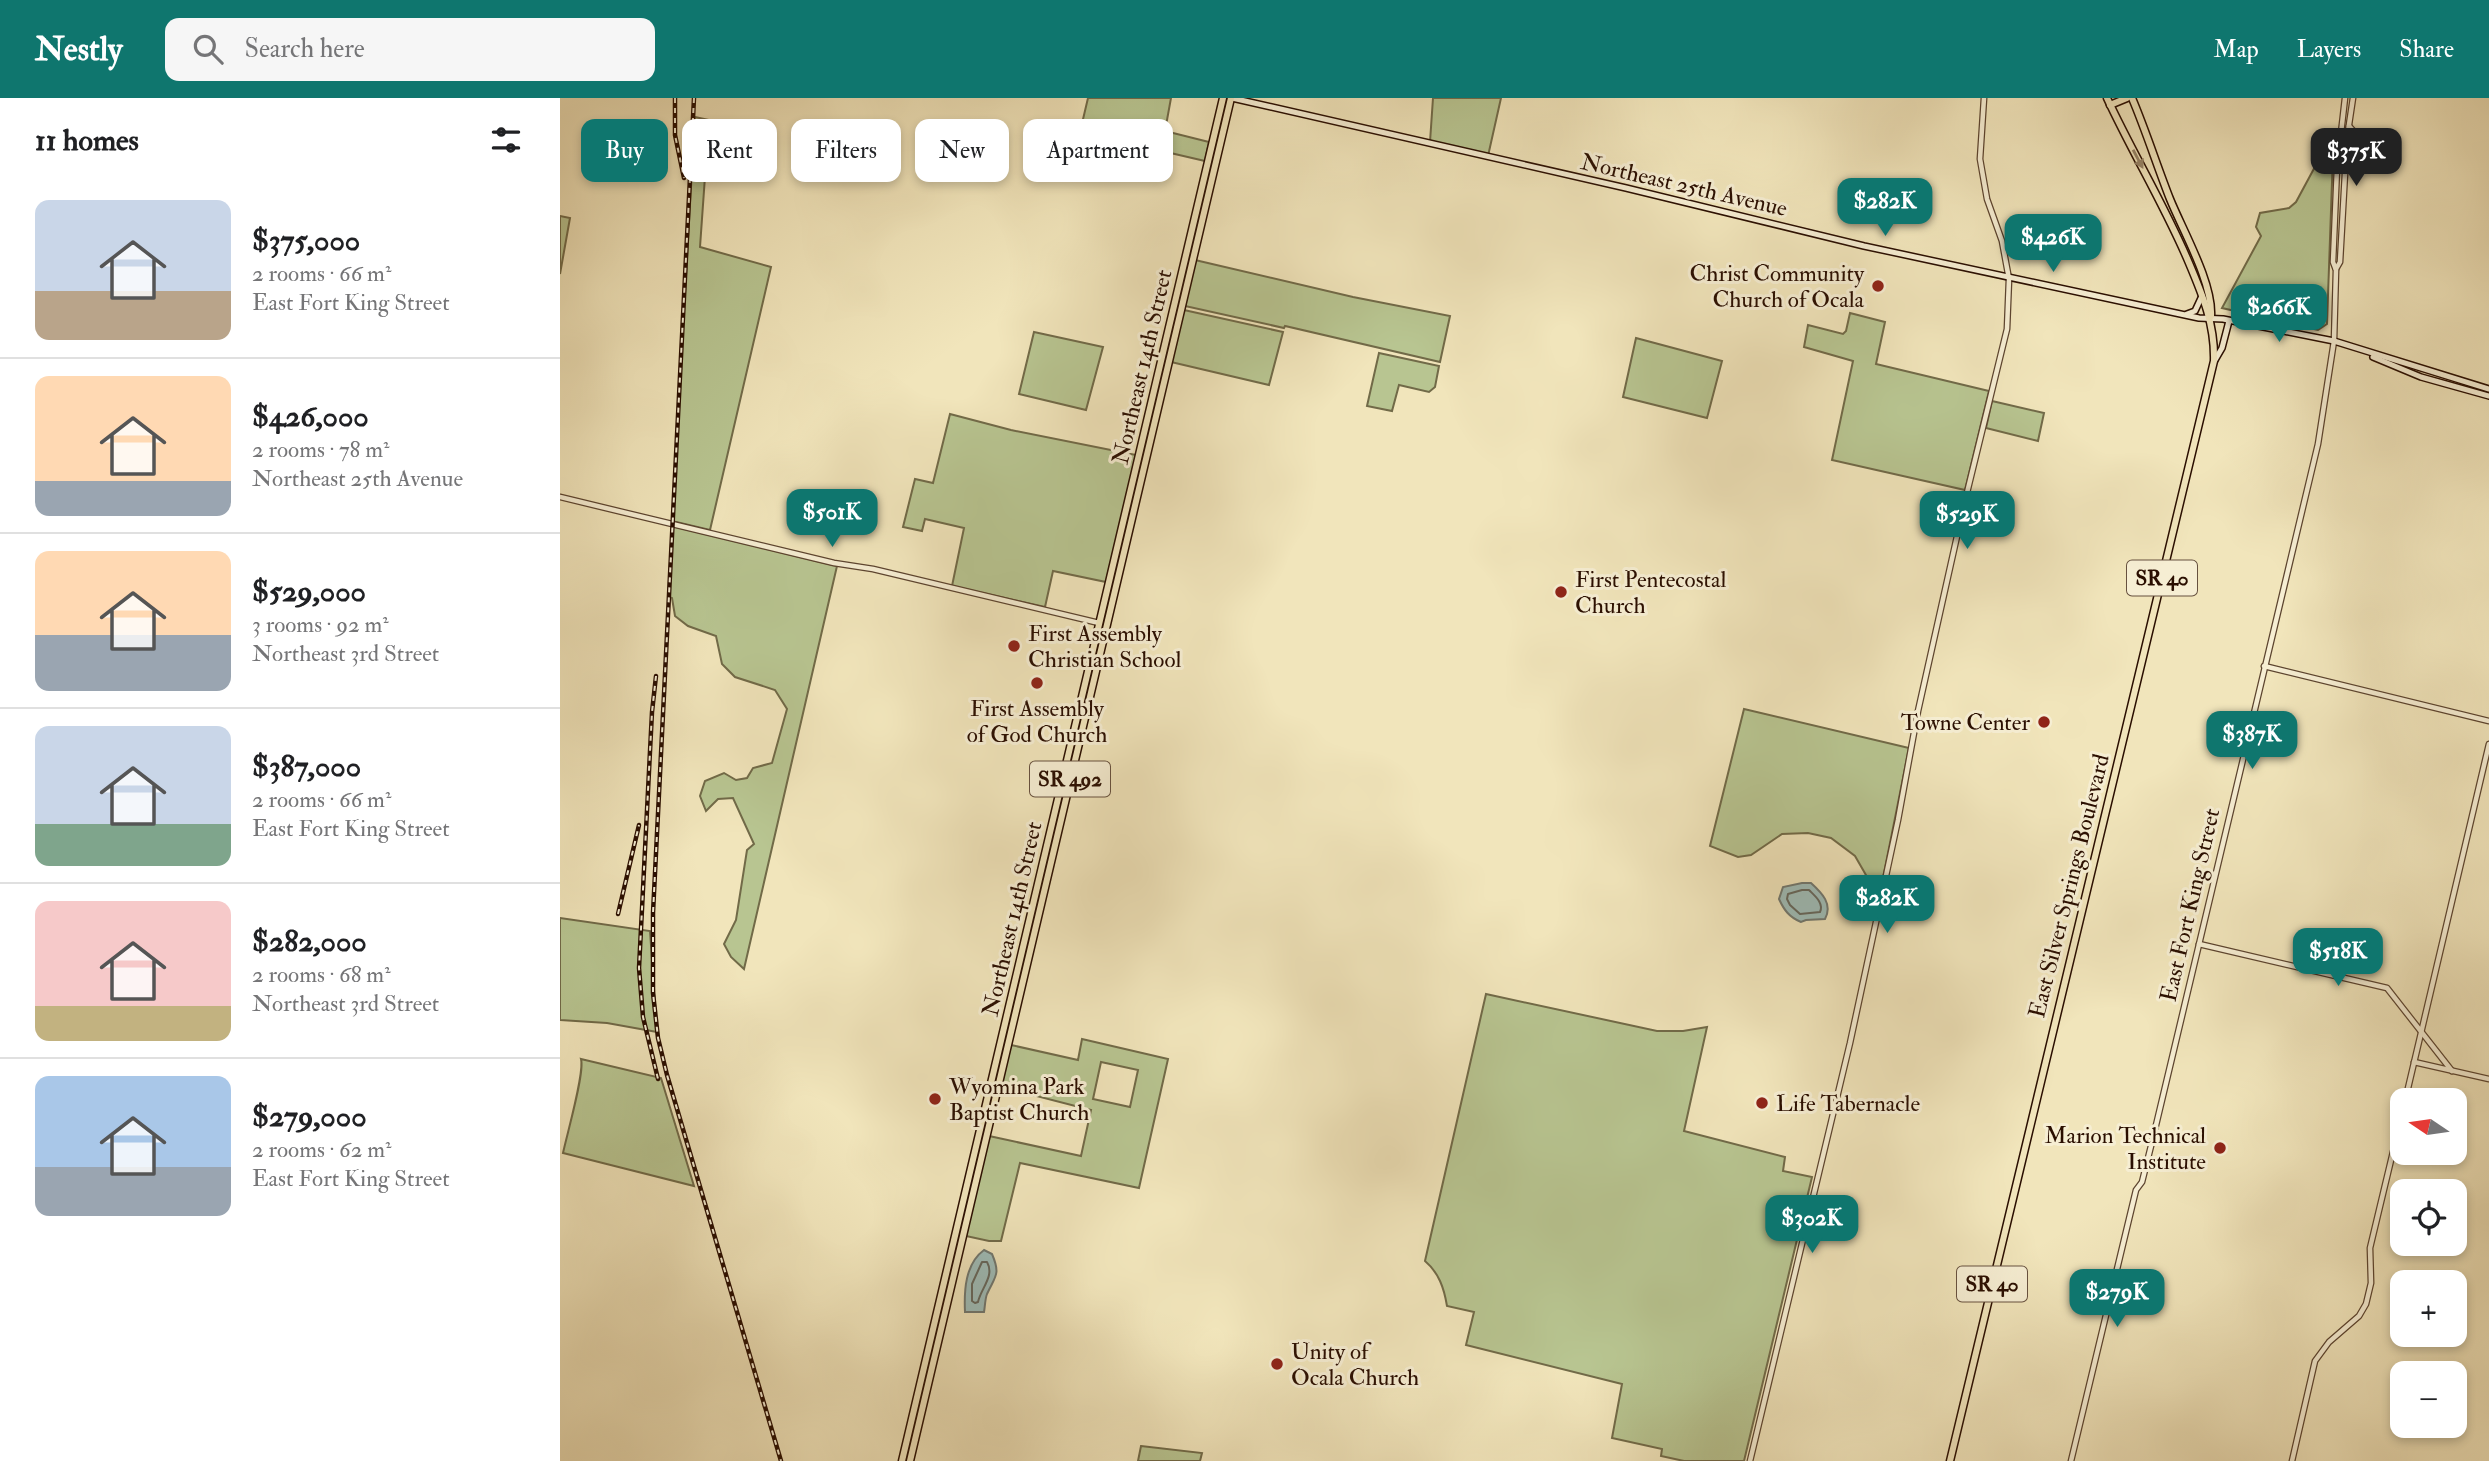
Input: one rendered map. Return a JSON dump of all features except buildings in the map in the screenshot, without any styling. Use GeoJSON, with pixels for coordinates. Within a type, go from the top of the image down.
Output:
{"type":"FeatureCollection","features":[{"type":"Feature","properties":{"kind":"main road","name":"Northeast 14th Street"},"geometry":{"type":"LineString","coordinates":[[902,1461],[1223,98]]}},
{"type":"Feature","properties":{"kind":"main road","name":"Northeast 14th Street"},"geometry":{"type":"LineString","coordinates":[[910,1461],[1231,98]]}},
{"type":"Feature","properties":{"kind":"main road","name":"Northeast 25th Avenue"},"geometry":{"type":"LineString","coordinates":[[1231,98],[2009,279],[2184,315],[2334,341]]}},
{"type":"Feature","properties":{"kind":"main road"},"geometry":{"type":"LineString","coordinates":[[2108,102],[2127,98]]}},
{"type":"Feature","properties":{"kind":"main road","name":"East Silver Springs Boulevard"},"geometry":{"type":"LineString","coordinates":[[2132,98],[2212,301],[2211,319]]}},
{"type":"Feature","properties":{"kind":"main road","name":"East Silver Springs Boulevard"},"geometry":{"type":"LineString","coordinates":[[1950,1461],[2214,361],[2211,319],[2202,295],[2162,202],[2108,102]]}},
{"type":"Feature","properties":{"kind":"main road"},"geometry":{"type":"LineString","coordinates":[[2184,315],[2195,311],[2202,295]]}},
{"type":"Feature","properties":{"kind":"main road"},"geometry":{"type":"LineString","coordinates":[[2214,361],[2222,348],[2229,321]]}},
{"type":"Feature","properties":{"kind":"main road"},"geometry":{"type":"LineString","coordinates":[[2334,341],[2489,389]]}},
{"type":"Feature","properties":{"kind":"main road"},"geometry":{"type":"LineString","coordinates":[[2334,341],[2421,377],[2489,396]]}},
{"type":"Feature","properties":{"kind":"street"},"geometry":{"type":"LineString","coordinates":[[1750,1461],[1850,1043],[1896,833],[1921,698],[2007,329],[2009,279],[2002,241],[1987,199],[1980,159],[1984,98]]}},
{"type":"Feature","properties":{"kind":"street","name":"East Fort King Street"},"geometry":{"type":"LineString","coordinates":[[2071,1461],[2136,1190],[2142,1182],[2318,444],[2334,341],[2336,270],[2333,262],[2337,168],[2346,98]]}},
{"type":"Feature","properties":{"kind":"street","name":"East Fort King Street"},"geometry":{"type":"LineString","coordinates":[[2336,270],[2340,262],[2345,153],[2353,98]]}},
{"type":"Feature","properties":{"kind":"street"},"geometry":{"type":"LineString","coordinates":[[2345,153],[2354,140],[2360,138],[2349,125]]}},
{"type":"Feature","properties":{"kind":"street"},"geometry":{"type":"LineString","coordinates":[[560,497],[1099,623]]}},
{"type":"Feature","properties":{"kind":"street"},"geometry":{"type":"LineString","coordinates":[[2264,666],[2489,721]]}},
{"type":"Feature","properties":{"kind":"street"},"geometry":{"type":"LineString","coordinates":[[2408,1088],[2489,744]]}},
{"type":"Feature","properties":{"kind":"street"},"geometry":{"type":"LineString","coordinates":[[2199,944],[2388,988],[2452,1071]]}},
{"type":"Feature","properties":{"kind":"street"},"geometry":{"type":"LineString","coordinates":[[2414,1062],[2489,1079]]}},
{"type":"Feature","properties":{"kind":"street"},"geometry":{"type":"LineString","coordinates":[[2292,1461],[2315,1361],[2329,1342],[2359,1316],[2366,1304],[2371,1283],[2371,1248],[2390,1166]]}},
{"type":"Feature","properties":{"kind":"green space"},"geometry":{"type":"Polygon","coordinates":[[[1088,98],[1171,98],[1167,119],[1083,119],[1088,98]]]}},
{"type":"Feature","properties":{"kind":"green space"},"geometry":{"type":"Polygon","coordinates":[[[1433,98],[1501,98],[1488,156],[1430,142],[1433,98]]]}},
{"type":"Feature","properties":{"kind":"green space"},"geometry":{"type":"Polygon","coordinates":[[[1173,133],[1209,142],[1205,161],[1173,154],[1173,133]]]}},
{"type":"Feature","properties":{"kind":"green space"},"geometry":{"type":"Polygon","coordinates":[[[2324,150],[2333,154],[2327,324],[2318,330],[2222,308],[2261,236],[2256,227],[2260,213],[2289,208],[2296,202],[2324,150]]]}},
{"type":"Feature","properties":{"kind":"green space"},"geometry":{"type":"Polygon","coordinates":[[[691,182],[705,182],[700,247],[771,267],[710,530],[672,521],[691,182]]]}},
{"type":"Feature","properties":{"kind":"green space"},"geometry":{"type":"Polygon","coordinates":[[[560,216],[570,218],[560,274],[560,216]]]}},
{"type":"Feature","properties":{"kind":"green space"},"geometry":{"type":"Polygon","coordinates":[[[1195,260],[1353,297],[1450,316],[1440,362],[1185,306],[1195,260]]]}},
{"type":"Feature","properties":{"kind":"green space"},"geometry":{"type":"Polygon","coordinates":[[[1184,310],[1283,332],[1269,385],[1171,362],[1184,310]]]}},
{"type":"Feature","properties":{"kind":"green space"},"geometry":{"type":"Polygon","coordinates":[[[1850,313],[1885,322],[1876,364],[1989,391],[1965,490],[1832,460],[1853,361],[1804,347],[1808,325],[1843,334],[1850,313]]]}},
{"type":"Feature","properties":{"kind":"green space"},"geometry":{"type":"Polygon","coordinates":[[[1034,332],[1103,347],[1086,410],[1019,394],[1034,332]]]}},
{"type":"Feature","properties":{"kind":"green space"},"geometry":{"type":"Polygon","coordinates":[[[1636,338],[1722,361],[1707,418],[1623,397],[1636,338]]]}},
{"type":"Feature","properties":{"kind":"green space"},"geometry":{"type":"Polygon","coordinates":[[[1379,353],[1439,366],[1435,387],[1429,392],[1399,385],[1392,411],[1367,406],[1379,353]]]}},
{"type":"Feature","properties":{"kind":"green space"},"geometry":{"type":"Polygon","coordinates":[[[1992,401],[2044,413],[2038,441],[1986,428],[1992,401]]]}},
{"type":"Feature","properties":{"kind":"green space"},"geometry":{"type":"Polygon","coordinates":[[[950,414],[1011,430],[1136,455],[1106,582],[1053,571],[1045,607],[952,586],[964,528],[925,519],[922,531],[903,527],[915,479],[933,483],[950,414]]]}},
{"type":"Feature","properties":{"kind":"green space"},"geometry":{"type":"Polygon","coordinates":[[[672,526],[837,566],[744,969],[731,957],[724,944],[736,920],[747,850],[754,844],[733,798],[718,799],[706,811],[700,796],[705,781],[724,773],[736,780],[747,778],[753,768],[772,763],[787,709],[775,690],[735,677],[722,664],[716,636],[688,626],[675,616],[672,598],[668,597],[672,526]]]}},
{"type":"Feature","properties":{"kind":"green space"},"geometry":{"type":"Polygon","coordinates":[[[1744,709],[1909,748],[1882,883],[1870,882],[1855,856],[1831,838],[1808,833],[1782,834],[1751,855],[1738,857],[1710,846],[1744,709]]]}},
{"type":"Feature","properties":{"kind":"green space"},"geometry":{"type":"Polygon","coordinates":[[[560,918],[650,931],[657,1032],[607,1023],[560,1020],[560,918]]]}},
{"type":"Feature","properties":{"kind":"green space"},"geometry":{"type":"Polygon","coordinates":[[[1486,994],[1657,1031],[1707,1027],[1684,1131],[1785,1157],[1783,1171],[1812,1177],[1744,1461],[1684,1461],[1661,1456],[1662,1449],[1612,1438],[1622,1384],[1466,1345],[1474,1312],[1447,1306],[1440,1281],[1425,1261],[1486,994]]]}},
{"type":"Feature","properties":{"kind":"green space"},"geometry":{"type":"Polygon","coordinates":[[[1082,1039],[1168,1059],[1139,1188],[1020,1163],[1001,1241],[966,1236],[989,1136],[1081,1156],[1091,1110],[1001,1087],[1011,1045],[1078,1060],[1082,1039]],[[1101,1062],[1093,1099],[1130,1107],[1138,1070],[1101,1062]]]}},
{"type":"Feature","properties":{"kind":"green space"},"geometry":{"type":"Polygon","coordinates":[[[581,1059],[661,1078],[694,1186],[563,1153],[578,1089],[581,1059]]]}},
{"type":"Feature","properties":{"kind":"green space"},"geometry":{"type":"Polygon","coordinates":[[[1141,1446],[1202,1453],[1200,1461],[1138,1461],[1141,1446]]]}},
{"type":"Feature","properties":{"kind":"water"},"geometry":{"type":"Polygon","coordinates":[[[1811,883],[1825,899],[1828,908],[1825,919],[1801,922],[1783,907],[1779,899],[1783,887],[1811,883]]]}},
{"type":"Feature","properties":{"kind":"water"},"geometry":{"type":"Polygon","coordinates":[[[984,1250],[992,1254],[996,1275],[986,1296],[984,1312],[965,1312],[969,1270],[984,1250]]]}},
{"type":"Feature","properties":{"kind":"railway"},"geometry":{"type":"LineString","coordinates":[[675,98],[675,135],[682,168]]}},
{"type":"Feature","properties":{"kind":"railway"},"geometry":{"type":"LineString","coordinates":[[694,98],[653,913],[653,993],[658,1038],[667,1075],[781,1461]]}},
{"type":"Feature","properties":{"kind":"railway"},"geometry":{"type":"LineString","coordinates":[[656,676],[639,968],[643,1017],[658,1079]]}},
{"type":"Feature","properties":{"kind":"railway"},"geometry":{"type":"LineString","coordinates":[[618,914],[639,825]]}},
{"type":"Feature","properties":{"kind":"place","name":"Christ Community Church of Ocala"},"geometry":{"type":"Point","coordinates":[1878,286]}},
{"type":"Feature","properties":{"kind":"place","name":"First Pentecostal Church"},"geometry":{"type":"Point","coordinates":[1561,592]}},
{"type":"Feature","properties":{"kind":"place","name":"First Assembly Christian School"},"geometry":{"type":"Point","coordinates":[1014,646]}},
{"type":"Feature","properties":{"kind":"place","name":"First Assembly of God Church"},"geometry":{"type":"Point","coordinates":[1037,683]}},
{"type":"Feature","properties":{"kind":"place","name":"Towne Center"},"geometry":{"type":"Point","coordinates":[2044,722]}},
{"type":"Feature","properties":{"kind":"place","name":"Wyomina Park Baptist Church"},"geometry":{"type":"Point","coordinates":[935,1099]}},
{"type":"Feature","properties":{"kind":"place","name":"Life Tabernacle"},"geometry":{"type":"Point","coordinates":[1762,1103]}},
{"type":"Feature","properties":{"kind":"place","name":"Marion Technical Institute"},"geometry":{"type":"Point","coordinates":[2220,1148]}},
{"type":"Feature","properties":{"kind":"place","name":"Unity of Ocala Church"},"geometry":{"type":"Point","coordinates":[1277,1364]}}]}
